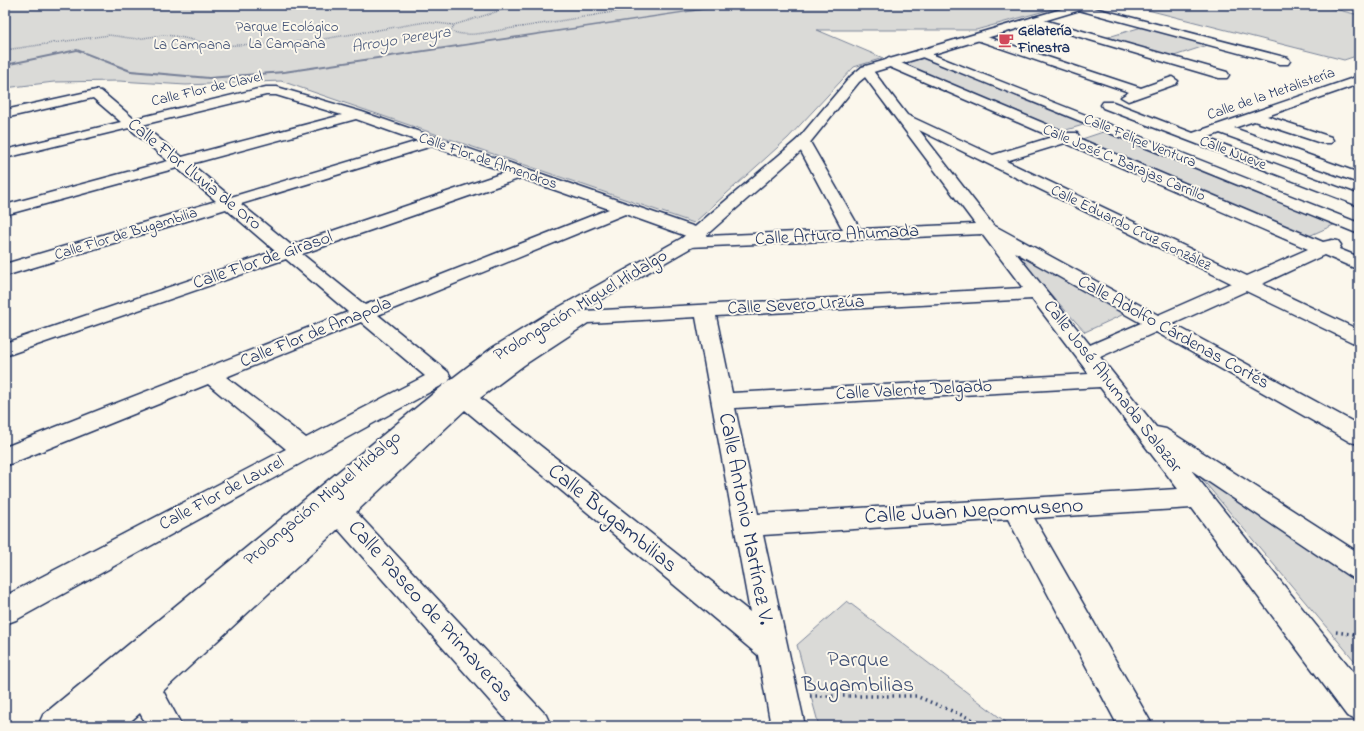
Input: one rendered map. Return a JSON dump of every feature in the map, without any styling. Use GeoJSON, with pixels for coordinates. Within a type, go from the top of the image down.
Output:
{"type":"FeatureCollection","features":[{"type":"Feature","properties":{"kind":"street","name":"Prolongación Miguel Hidalgo"},"geometry":{"type":"LineString","coordinates":[[55,726],[137,675],[332,504],[453,388],[500,353],[554,318],[693,238],[803,142],[855,79],[866,70],[1082,6]]}},
{"type":"Feature","properties":{"kind":"street"},"geometry":{"type":"LineString","coordinates":[[1082,6],[1284,61]]}},
{"type":"Feature","properties":{"kind":"street"},"geometry":{"type":"LineString","coordinates":[[1033,20],[1223,75]]}},
{"type":"Feature","properties":{"kind":"street"},"geometry":{"type":"LineString","coordinates":[[978,37],[1141,92],[1172,81]]}},
{"type":"Feature","properties":{"kind":"street"},"geometry":{"type":"LineString","coordinates":[[1174,60],[1222,45]]}},
{"type":"Feature","properties":{"kind":"street","name":"Calle Felipe Ventura"},"geometry":{"type":"LineString","coordinates":[[921,53],[1359,229]]}},
{"type":"Feature","properties":{"kind":"street","name":"Calle José C. Barajas Carrillo"},"geometry":{"type":"LineString","coordinates":[[889,62],[1359,264]]}},
{"type":"Feature","properties":{"kind":"street","name":"Calle José Ahumada Salazar"},"geometry":{"type":"LineString","coordinates":[[866,70],[904,117],[987,229],[1199,498],[1359,705]]}},
{"type":"Feature","properties":{"kind":"street"},"geometry":{"type":"LineString","coordinates":[[1331,77],[1357,82]]}},
{"type":"Feature","properties":{"kind":"street","name":"Calle de la Metalistería"},"geometry":{"type":"LineString","coordinates":[[1194,138],[1357,82]]}},
{"type":"Feature","properties":{"kind":"street","name":"Calle Flor de Almendros"},"geometry":{"type":"LineString","coordinates":[[277,91],[357,115],[431,142],[626,208],[693,238]]}},
{"type":"Feature","properties":{"kind":"street","name":"Calle Flor de Clavel"},"geometry":{"type":"LineString","coordinates":[[5,154],[266,92],[277,91]]}},
{"type":"Feature","properties":{"kind":"street","name":"Calle Nueve"},"geometry":{"type":"LineString","coordinates":[[1141,92],[1108,105],[1359,201]]}},
{"type":"Feature","properties":{"kind":"street","name":"Calle Flor Lluvia de Oro"},"geometry":{"type":"LineString","coordinates":[[5,114],[96,94],[453,388]]}},
{"type":"Feature","properties":{"kind":"street"},"geometry":{"type":"LineString","coordinates":[[5,210],[342,110]]}},
{"type":"Feature","properties":{"kind":"street"},"geometry":{"type":"LineString","coordinates":[[5,199],[357,115]]}},
{"type":"Feature","properties":{"kind":"street"},"geometry":{"type":"LineString","coordinates":[[1255,116],[1326,140],[1292,153]]}},
{"type":"Feature","properties":{"kind":"street","name":"Calle Eduardo Cruz González"},"geometry":{"type":"LineString","coordinates":[[904,117],[1359,338]]}},
{"type":"Feature","properties":{"kind":"street"},"geometry":{"type":"LineString","coordinates":[[993,160],[1104,127]]}},
{"type":"Feature","properties":{"kind":"street"},"geometry":{"type":"LineString","coordinates":[[1221,128],[1359,178]]}},
{"type":"Feature","properties":{"kind":"street","name":"Calle Flor de Bugambilia"},"geometry":{"type":"LineString","coordinates":[[5,270],[431,142]]}},
{"type":"Feature","properties":{"kind":"street"},"geometry":{"type":"LineString","coordinates":[[803,142],[854,235]]}},
{"type":"Feature","properties":{"kind":"street","name":"Calle Flor de Girasol"},"geometry":{"type":"LineString","coordinates":[[5,350],[522,172]]}},
{"type":"Feature","properties":{"kind":"street","name":"Calle Flor de Amapola"},"geometry":{"type":"LineString","coordinates":[[5,457],[626,208]]}},
{"type":"Feature","properties":{"kind":"street","name":"Calle Arturo Ahumada"},"geometry":{"type":"LineString","coordinates":[[693,238],[854,235],[987,229]]}},
{"type":"Feature","properties":{"kind":"street","name":"Calle Adolfo Cárdenas Cortés"},"geometry":{"type":"LineString","coordinates":[[987,229],[1359,436]]}},
{"type":"Feature","properties":{"kind":"street"},"geometry":{"type":"LineString","coordinates":[[1087,355],[1359,233]]}},
{"type":"Feature","properties":{"kind":"street","name":"Calle Severo Urzúa"},"geometry":{"type":"LineString","coordinates":[[554,318],[1038,293]]}},
{"type":"Feature","properties":{"kind":"street","name":"Calle Antonio Martínez V."},"geometry":{"type":"LineString","coordinates":[[705,311],[771,648],[788,726]]}},
{"type":"Feature","properties":{"kind":"street"},"geometry":{"type":"LineString","coordinates":[[453,388],[516,360],[584,317]]}},
{"type":"Feature","properties":{"kind":"street"},"geometry":{"type":"LineString","coordinates":[[210,375],[304,450]]}},
{"type":"Feature","properties":{"kind":"street","name":"Calle Valente Delgado"},"geometry":{"type":"LineString","coordinates":[[722,401],[1106,380]]}},
{"type":"Feature","properties":{"kind":"street","name":"Calle Flor de Laurel"},"geometry":{"type":"LineString","coordinates":[[5,611],[304,450],[453,388]]}},
{"type":"Feature","properties":{"kind":"street","name":"Calle Bugambilias"},"geometry":{"type":"LineString","coordinates":[[453,388],[771,648]]}},
{"type":"Feature","properties":{"kind":"street"},"geometry":{"type":"LineString","coordinates":[[1140,424],[1359,568]]}},
{"type":"Feature","properties":{"kind":"street","name":"Calle Juan Nepomuseno"},"geometry":{"type":"LineString","coordinates":[[748,525],[1199,498]]}},
{"type":"Feature","properties":{"kind":"street","name":"Calle Paseo de Primaveras"},"geometry":{"type":"LineString","coordinates":[[332,504],[534,726]]}},
{"type":"Feature","properties":{"kind":"street"},"geometry":{"type":"LineString","coordinates":[[1016,510],[1136,726]]}},
{"type":"Feature","properties":{"kind":"street"},"geometry":{"type":"LineString","coordinates":[[101,726],[137,675],[165,726]]}},
{"type":"Feature","properties":{"kind":"path"},"geometry":{"type":"LineString","coordinates":[[5,50],[109,36],[137,39],[175,36],[218,46],[311,41],[406,24],[426,22],[454,25],[518,5]]}},
{"type":"Feature","properties":{"kind":"path"},"geometry":{"type":"LineString","coordinates":[[454,25],[451,31],[453,33],[476,32],[582,18],[654,5]]}},
{"type":"Feature","properties":{"kind":"path"},"geometry":{"type":"LineString","coordinates":[[782,696],[916,696],[988,726]]}},
{"type":"Feature","properties":{"kind":"green space"},"geometry":{"type":"Polygon","coordinates":[[[5,5],[1066,5],[976,30],[817,30],[883,58],[854,67],[788,138],[694,223],[281,81],[186,85],[119,81],[54,82],[5,88],[5,5]]]}},
{"type":"Feature","properties":{"kind":"green space"},"geometry":{"type":"Polygon","coordinates":[[[1128,5],[1318,5],[1359,15],[1359,55],[1344,60],[1128,5]]]}},
{"type":"Feature","properties":{"kind":"green space"},"geometry":{"type":"Polygon","coordinates":[[[1145,26],[1211,44],[1171,57],[1105,38],[1145,26]]]}},
{"type":"Feature","properties":{"kind":"green space"},"geometry":{"type":"Polygon","coordinates":[[[926,58],[1087,124],[1059,132],[899,63],[926,58]]]}},
{"type":"Feature","properties":{"kind":"green space"},"geometry":{"type":"Polygon","coordinates":[[[1106,131],[1338,223],[1309,236],[1079,140],[1106,131]]]}},
{"type":"Feature","properties":{"kind":"green space"},"geometry":{"type":"Polygon","coordinates":[[[1007,246],[1124,314],[1085,332],[1007,246]]]}},
{"type":"Feature","properties":{"kind":"green space"},"geometry":{"type":"Polygon","coordinates":[[[1191,466],[1359,578],[1359,666],[1191,466]]]}},
{"type":"Feature","properties":{"kind":"green space","name":"Parque Bugambilias"},"geometry":{"type":"Polygon","coordinates":[[[847,601],[1011,726],[819,726],[797,645],[847,601]]]}},
{"type":"Feature","properties":{"kind":"waterway","name":"Arroyo Pereyra"},"geometry":{"type":"LineString","coordinates":[[5,65],[77,50],[130,71],[209,78],[284,72],[733,5]]}},
{"type":"Feature","properties":{"kind":"place","name":"Gelatería Finestra"},"geometry":{"type":"Point","coordinates":[1006,40]}},
{"type":"Feature","properties":{"kind":"park label","name":"Parque Ecológico La Campana"},"geometry":{"type":"Point","coordinates":[287,36]}},
{"type":"Feature","properties":{"kind":"park label","name":"La Campana"},"geometry":{"type":"Point","coordinates":[192,45]}}]}
